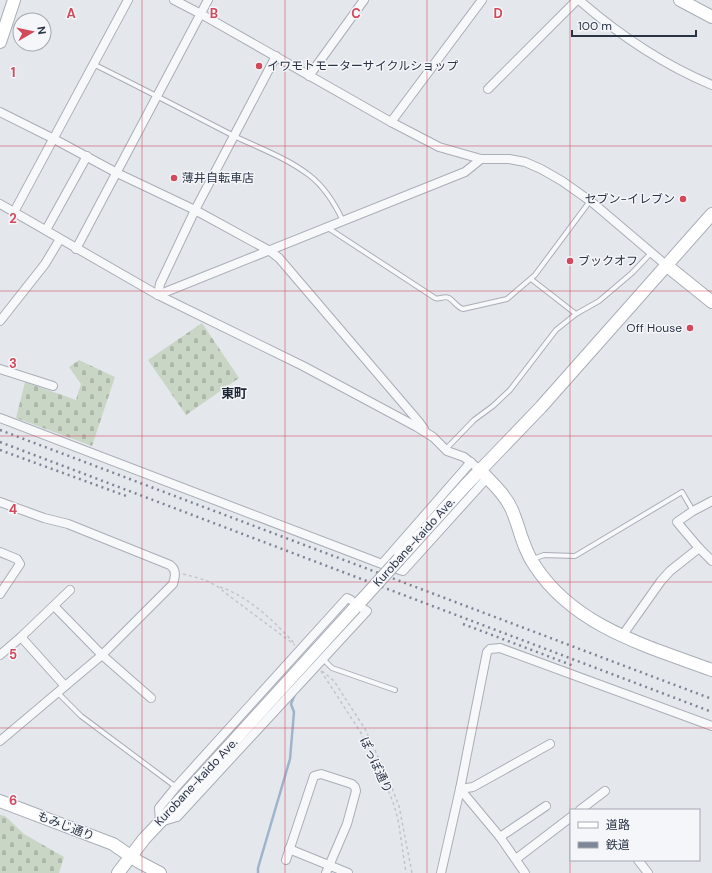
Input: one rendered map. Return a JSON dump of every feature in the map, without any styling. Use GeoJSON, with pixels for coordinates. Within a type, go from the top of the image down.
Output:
{"type":"FeatureCollection","features":[{"type":"Feature","properties":{"kind":"street"},"geometry":{"type":"LineString","coordinates":[[0,42],[14,0]]}},
{"type":"Feature","properties":{"kind":"street"},"geometry":{"type":"LineString","coordinates":[[14,212],[128,0]]}},
{"type":"Feature","properties":{"kind":"street"},"geometry":{"type":"LineString","coordinates":[[174,0],[391,122],[439,147],[481,159],[509,159],[524,162],[541,169],[562,181],[590,201],[666,266],[712,302]]}},
{"type":"Feature","properties":{"kind":"street"},"geometry":{"type":"LineString","coordinates":[[76,249],[208,0]]}},
{"type":"Feature","properties":{"kind":"street"},"geometry":{"type":"LineString","coordinates":[[309,76],[364,0]]}},
{"type":"Feature","properties":{"kind":"street"},"geometry":{"type":"LineString","coordinates":[[391,122],[482,0]]}},
{"type":"Feature","properties":{"kind":"street"},"geometry":{"type":"LineString","coordinates":[[488,89],[578,0],[598,17],[644,48],[700,80],[712,84]]}},
{"type":"Feature","properties":{"kind":"street"},"geometry":{"type":"LineString","coordinates":[[680,0],[712,17]]}},
{"type":"Feature","properties":{"kind":"street"},"geometry":{"type":"LineString","coordinates":[[158,295],[160,284],[195,210],[276,56]]}},
{"type":"Feature","properties":{"kind":"street"},"geometry":{"type":"LineString","coordinates":[[0,112],[195,210],[270,251],[279,258],[426,432]]}},
{"type":"Feature","properties":{"kind":"street"},"geometry":{"type":"LineString","coordinates":[[46,230],[86,156]]}},
{"type":"Feature","properties":{"kind":"street"},"geometry":{"type":"LineString","coordinates":[[158,295],[465,172],[481,159]]}},
{"type":"Feature","properties":{"kind":"street"},"geometry":{"type":"LineString","coordinates":[[0,204],[158,295],[303,366],[426,432],[445,450],[464,457],[479,470],[505,498],[512,509],[526,549],[535,566],[570,606],[590,619],[622,636],[712,670]]}},
{"type":"Feature","properties":{"kind":"street","name":"Kurobane-kaido Ave."},"geometry":{"type":"LineString","coordinates":[[118,873],[144,839],[479,470],[541,407],[712,214]]}},
{"type":"Feature","properties":{"kind":"street"},"geometry":{"type":"LineString","coordinates":[[0,321],[45,264],[60,239]]}},
{"type":"Feature","properties":{"kind":"street"},"geometry":{"type":"LineString","coordinates":[[0,369],[53,386]]}},
{"type":"Feature","properties":{"kind":"street"},"geometry":{"type":"LineString","coordinates":[[0,418],[382,564],[403,570],[479,470]]}},
{"type":"Feature","properties":{"kind":"street"},"geometry":{"type":"LineString","coordinates":[[382,564],[479,470]]}},
{"type":"Feature","properties":{"kind":"street"},"geometry":{"type":"LineString","coordinates":[[0,502],[44,518],[68,524],[170,565],[173,567],[175,573],[173,584],[102,655],[0,741]]}},
{"type":"Feature","properties":{"kind":"street"},"geometry":{"type":"LineString","coordinates":[[711,502],[693,511],[677,522],[712,561]]}},
{"type":"Feature","properties":{"kind":"street"},"geometry":{"type":"LineString","coordinates":[[622,636],[661,581],[670,571],[699,548]]}},
{"type":"Feature","properties":{"kind":"street"},"geometry":{"type":"LineString","coordinates":[[0,552],[17,559],[20,564],[0,594]]}},
{"type":"Feature","properties":{"kind":"street"},"geometry":{"type":"LineString","coordinates":[[0,655],[70,590]]}},
{"type":"Feature","properties":{"kind":"street"},"geometry":{"type":"LineString","coordinates":[[347,598],[358,603],[367,611],[176,817],[160,822],[159,808],[176,787],[347,598]]}},
{"type":"Feature","properties":{"kind":"street"},"geometry":{"type":"LineString","coordinates":[[54,606],[102,655],[151,698]]}},
{"type":"Feature","properties":{"kind":"street"},"geometry":{"type":"LineString","coordinates":[[21,637],[65,686]]}},
{"type":"Feature","properties":{"kind":"street"},"geometry":{"type":"LineString","coordinates":[[441,873],[460,789],[487,652],[490,649],[500,648],[712,726]]}},
{"type":"Feature","properties":{"kind":"street"},"geometry":{"type":"LineString","coordinates":[[460,789],[473,787],[550,744]]}},
{"type":"Feature","properties":{"kind":"street"},"geometry":{"type":"LineString","coordinates":[[286,860],[314,776],[321,774],[352,784],[356,790],[347,824],[328,869]]}},
{"type":"Feature","properties":{"kind":"street"},"geometry":{"type":"LineString","coordinates":[[460,789],[500,837],[525,873]]}},
{"type":"Feature","properties":{"kind":"street"},"geometry":{"type":"LineString","coordinates":[[581,809],[605,791]]}},
{"type":"Feature","properties":{"kind":"street","name":"もみじ通り"},"geometry":{"type":"LineString","coordinates":[[0,801],[113,844],[146,867],[160,873]]}},
{"type":"Feature","properties":{"kind":"street"},"geometry":{"type":"LineString","coordinates":[[500,837],[546,806]]}},
{"type":"Feature","properties":{"kind":"street"},"geometry":{"type":"LineString","coordinates":[[516,859],[570,818]]}},
{"type":"Feature","properties":{"kind":"street"},"geometry":{"type":"LineString","coordinates":[[289,849],[328,869],[348,873]]}},
{"type":"Feature","properties":{"kind":"street"},"geometry":{"type":"LineString","coordinates":[[639,861],[648,873]]}},
{"type":"Feature","properties":{"kind":"lane"},"geometry":{"type":"LineString","coordinates":[[93,64],[234,136],[279,156],[310,175],[320,184],[333,201],[343,221]]}},
{"type":"Feature","properties":{"kind":"lane"},"geometry":{"type":"LineString","coordinates":[[327,228],[435,298],[448,298],[458,307],[463,309],[507,299],[531,279],[590,201]]}},
{"type":"Feature","properties":{"kind":"lane"},"geometry":{"type":"LineString","coordinates":[[445,450],[474,420],[493,406],[510,390],[556,330],[576,314],[599,301],[632,273],[651,253]]}},
{"type":"Feature","properties":{"kind":"lane"},"geometry":{"type":"LineString","coordinates":[[531,279],[576,314]]}},
{"type":"Feature","properties":{"kind":"lane"},"geometry":{"type":"LineString","coordinates":[[532,560],[544,555],[575,556],[682,492],[693,511]]}},
{"type":"Feature","properties":{"kind":"lane"},"geometry":{"type":"LineString","coordinates":[[322,659],[332,668],[395,690]]}},
{"type":"Feature","properties":{"kind":"lane"},"geometry":{"type":"LineString","coordinates":[[58,693],[81,716],[176,787]]}},
{"type":"Feature","properties":{"kind":"path"},"geometry":{"type":"LineString","coordinates":[[181,574],[204,579],[241,596],[284,632],[297,646],[218,586]]}},
{"type":"Feature","properties":{"kind":"path","name":"ぽっぽ通り"},"geometry":{"type":"LineString","coordinates":[[406,873],[398,819],[382,775],[361,733],[320,668],[334,681],[365,729],[388,778],[399,806],[412,873]]}},
{"type":"Feature","properties":{"kind":"green space"},"geometry":{"type":"Polygon","coordinates":[[[202,323],[239,378],[186,415],[148,360],[202,323]]]}},
{"type":"Feature","properties":{"kind":"green space"},"geometry":{"type":"Polygon","coordinates":[[[79,360],[115,377],[92,446],[16,418],[25,382],[76,400],[81,384],[69,367],[79,360]]]}},
{"type":"Feature","properties":{"kind":"green space"},"geometry":{"type":"Polygon","coordinates":[[[0,815],[5,816],[24,834],[64,857],[59,873],[0,873],[0,815]]]}},
{"type":"Feature","properties":{"kind":"waterway"},"geometry":{"type":"LineString","coordinates":[[258,873],[258,868],[290,759],[294,712],[291,704],[295,694]]}},
{"type":"Feature","properties":{"kind":"railway"},"geometry":{"type":"LineString","coordinates":[[0,430],[712,699]]}},
{"type":"Feature","properties":{"kind":"railway"},"geometry":{"type":"LineString","coordinates":[[0,442],[712,712]]}},
{"type":"Feature","properties":{"kind":"railway"},"geometry":{"type":"LineString","coordinates":[[0,450],[129,497]]}},
{"type":"Feature","properties":{"kind":"railway"},"geometry":{"type":"LineString","coordinates":[[463,624],[574,666]]}},
{"type":"Feature","properties":{"kind":"place","name":"イワモトモーターサイクルショップ"},"geometry":{"type":"Point","coordinates":[259,66]}},
{"type":"Feature","properties":{"kind":"place","name":"薄井自転車店"},"geometry":{"type":"Point","coordinates":[174,178]}},
{"type":"Feature","properties":{"kind":"place","name":"セブン-イレブン"},"geometry":{"type":"Point","coordinates":[683,199]}},
{"type":"Feature","properties":{"kind":"place","name":"ブックオフ"},"geometry":{"type":"Point","coordinates":[570,261]}},
{"type":"Feature","properties":{"kind":"place","name":"Off House"},"geometry":{"type":"Point","coordinates":[690,328]}},
{"type":"Feature","properties":{"kind":"district","name":"東町"},"geometry":{"type":"Point","coordinates":[234,393]}}]}
